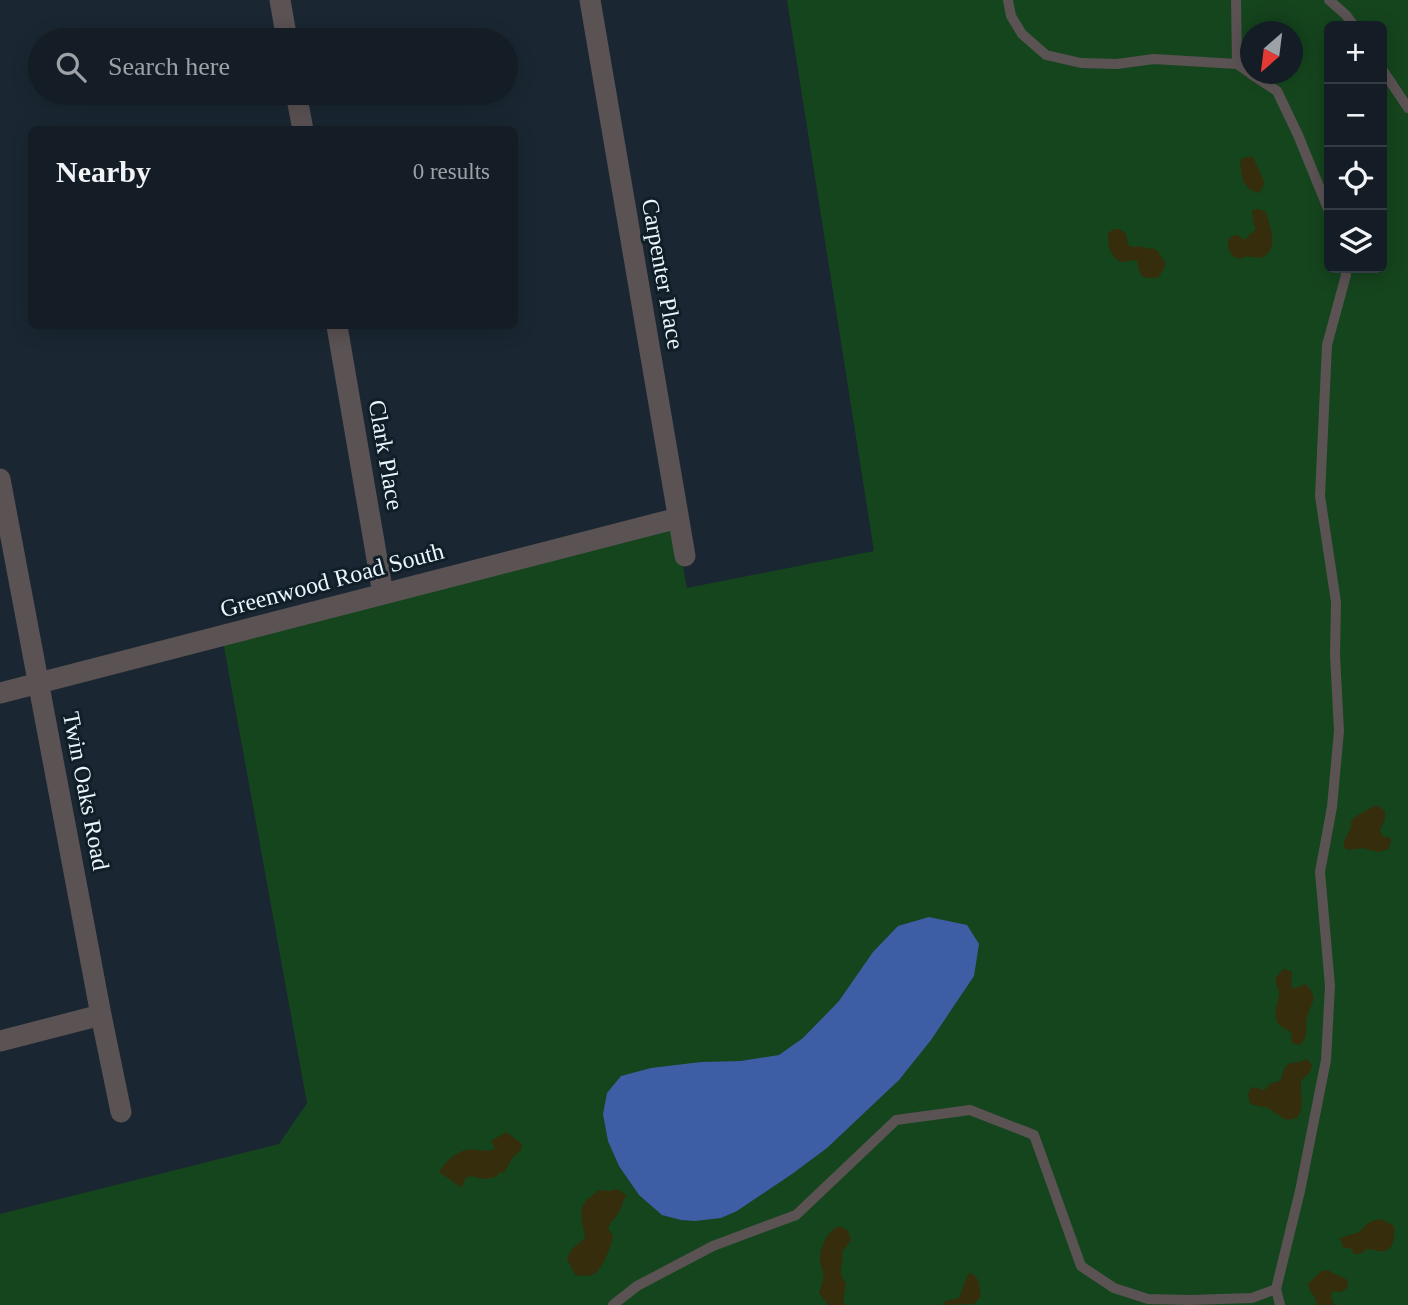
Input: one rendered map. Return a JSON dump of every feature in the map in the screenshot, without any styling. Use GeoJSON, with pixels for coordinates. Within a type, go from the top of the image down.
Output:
{"type":"FeatureCollection","features":[{"type":"Feature","properties":{"kind":"street"},"geometry":{"type":"LineString","coordinates":[[279,0],[285,28]]}},
{"type":"Feature","properties":{"kind":"street","name":"Carpenter Place"},"geometry":{"type":"LineString","coordinates":[[590,0],[685,556]]}},
{"type":"Feature","properties":{"kind":"street"},"geometry":{"type":"LineString","coordinates":[[298,105],[302,126]]}},
{"type":"Feature","properties":{"kind":"street","name":"Clark Place"},"geometry":{"type":"LineString","coordinates":[[338,329],[383,594]]}},
{"type":"Feature","properties":{"kind":"street","name":"Twin Oaks Road"},"geometry":{"type":"LineString","coordinates":[[0,479],[121,1112]]}},
{"type":"Feature","properties":{"kind":"street","name":"Greenwood Road South"},"geometry":{"type":"LineString","coordinates":[[0,693],[678,517]]}},
{"type":"Feature","properties":{"kind":"street"},"geometry":{"type":"LineString","coordinates":[[0,1041],[101,1015]]}},
{"type":"Feature","properties":{"kind":"lane"},"geometry":{"type":"LineString","coordinates":[[1008,0],[1011,16],[1022,34],[1046,55],[1081,63],[1117,64],[1154,59],[1240,66]]}},
{"type":"Feature","properties":{"kind":"lane"},"geometry":{"type":"LineString","coordinates":[[1236,0],[1237,64]]}},
{"type":"Feature","properties":{"kind":"lane"},"geometry":{"type":"LineString","coordinates":[[1329,0],[1350,21]]}},
{"type":"Feature","properties":{"kind":"lane"},"geometry":{"type":"LineString","coordinates":[[1387,76],[1408,108]]}},
{"type":"Feature","properties":{"kind":"lane"},"geometry":{"type":"LineString","coordinates":[[1266,84],[1276,91],[1298,135],[1329,210]]}},
{"type":"Feature","properties":{"kind":"lane"},"geometry":{"type":"LineString","coordinates":[[1280,1305],[1276,1289],[1300,1191],[1326,1060],[1330,986],[1320,872],[1332,807],[1339,731],[1335,655],[1336,602],[1320,496],[1327,345],[1346,273]]}},
{"type":"Feature","properties":{"kind":"lane"},"geometry":{"type":"LineString","coordinates":[[612,1305],[637,1286],[713,1246],[796,1215],[896,1120],[970,1110],[1034,1135],[1081,1266],[1114,1288],[1148,1299],[1190,1300],[1252,1298],[1276,1289]]}},
{"type":"Feature","properties":{"kind":"green space"},"geometry":{"type":"Polygon","coordinates":[[[787,0],[1408,0],[1408,1305],[0,1305],[0,1214],[279,1144],[307,1103],[223,641],[674,520],[687,588],[874,551],[787,0]]]}},
{"type":"Feature","properties":{"kind":"sand"},"geometry":{"type":"Polygon","coordinates":[[[1253,157],[1264,181],[1259,193],[1249,189],[1242,177],[1240,161],[1242,158],[1253,157]]]}},
{"type":"Feature","properties":{"kind":"sand"},"geometry":{"type":"Polygon","coordinates":[[[1252,211],[1264,211],[1267,215],[1272,235],[1271,248],[1263,257],[1239,259],[1230,252],[1228,240],[1237,235],[1244,240],[1256,229],[1252,211]]]}},
{"type":"Feature","properties":{"kind":"sand"},"geometry":{"type":"Polygon","coordinates":[[[1113,229],[1120,229],[1126,234],[1128,245],[1157,250],[1166,264],[1159,277],[1142,276],[1137,260],[1121,262],[1114,256],[1108,239],[1108,234],[1113,229]]]}},
{"type":"Feature","properties":{"kind":"sand"},"geometry":{"type":"Polygon","coordinates":[[[1376,805],[1385,811],[1380,830],[1383,837],[1390,837],[1389,849],[1378,852],[1362,848],[1348,850],[1344,847],[1344,841],[1351,821],[1376,805]]]}},
{"type":"Feature","properties":{"kind":"sand"},"geometry":{"type":"Polygon","coordinates":[[[1283,969],[1291,971],[1292,988],[1305,984],[1313,997],[1307,1017],[1306,1034],[1300,1045],[1292,1043],[1292,1033],[1276,1020],[1279,993],[1276,978],[1283,969]]]}},
{"type":"Feature","properties":{"kind":"sand"},"geometry":{"type":"Polygon","coordinates":[[[1307,1059],[1312,1065],[1310,1072],[1301,1080],[1302,1105],[1297,1118],[1286,1120],[1268,1108],[1250,1104],[1248,1094],[1252,1087],[1265,1090],[1269,1084],[1280,1081],[1285,1067],[1290,1063],[1307,1059]]]}},
{"type":"Feature","properties":{"kind":"sand"},"geometry":{"type":"Polygon","coordinates":[[[506,1132],[522,1144],[521,1150],[512,1158],[504,1173],[499,1172],[497,1177],[485,1179],[468,1177],[462,1188],[439,1172],[447,1161],[458,1153],[495,1148],[491,1141],[506,1132]]]}},
{"type":"Feature","properties":{"kind":"sand"},"geometry":{"type":"Polygon","coordinates":[[[617,1189],[627,1196],[608,1228],[613,1236],[606,1258],[596,1273],[575,1275],[567,1259],[571,1250],[585,1238],[581,1214],[583,1206],[598,1190],[617,1189]]]}},
{"type":"Feature","properties":{"kind":"sand"},"geometry":{"type":"Polygon","coordinates":[[[1378,1219],[1394,1226],[1394,1240],[1387,1250],[1366,1249],[1357,1254],[1353,1253],[1352,1249],[1343,1247],[1340,1238],[1359,1232],[1368,1223],[1378,1219]]]}},
{"type":"Feature","properties":{"kind":"sand"},"geometry":{"type":"Polygon","coordinates":[[[837,1227],[848,1231],[851,1240],[842,1252],[841,1271],[846,1283],[843,1302],[846,1305],[828,1305],[819,1293],[823,1278],[820,1254],[827,1236],[837,1227]]]}},
{"type":"Feature","properties":{"kind":"sand"},"geometry":{"type":"Polygon","coordinates":[[[1328,1270],[1348,1281],[1347,1288],[1341,1292],[1333,1291],[1331,1296],[1334,1305],[1317,1305],[1308,1284],[1321,1271],[1328,1270]]]}},
{"type":"Feature","properties":{"kind":"sand"},"geometry":{"type":"Polygon","coordinates":[[[972,1273],[978,1280],[981,1296],[974,1304],[942,1305],[946,1301],[959,1298],[968,1274],[972,1273]]]}},
{"type":"Feature","properties":{"kind":"water"},"geometry":{"type":"Polygon","coordinates":[[[929,917],[967,925],[979,944],[974,976],[931,1040],[899,1080],[827,1148],[737,1211],[721,1218],[681,1220],[662,1215],[639,1195],[619,1166],[608,1141],[603,1114],[607,1093],[621,1076],[651,1068],[701,1062],[741,1061],[779,1055],[803,1038],[839,1001],[873,952],[898,926],[929,917]]]}}]}
